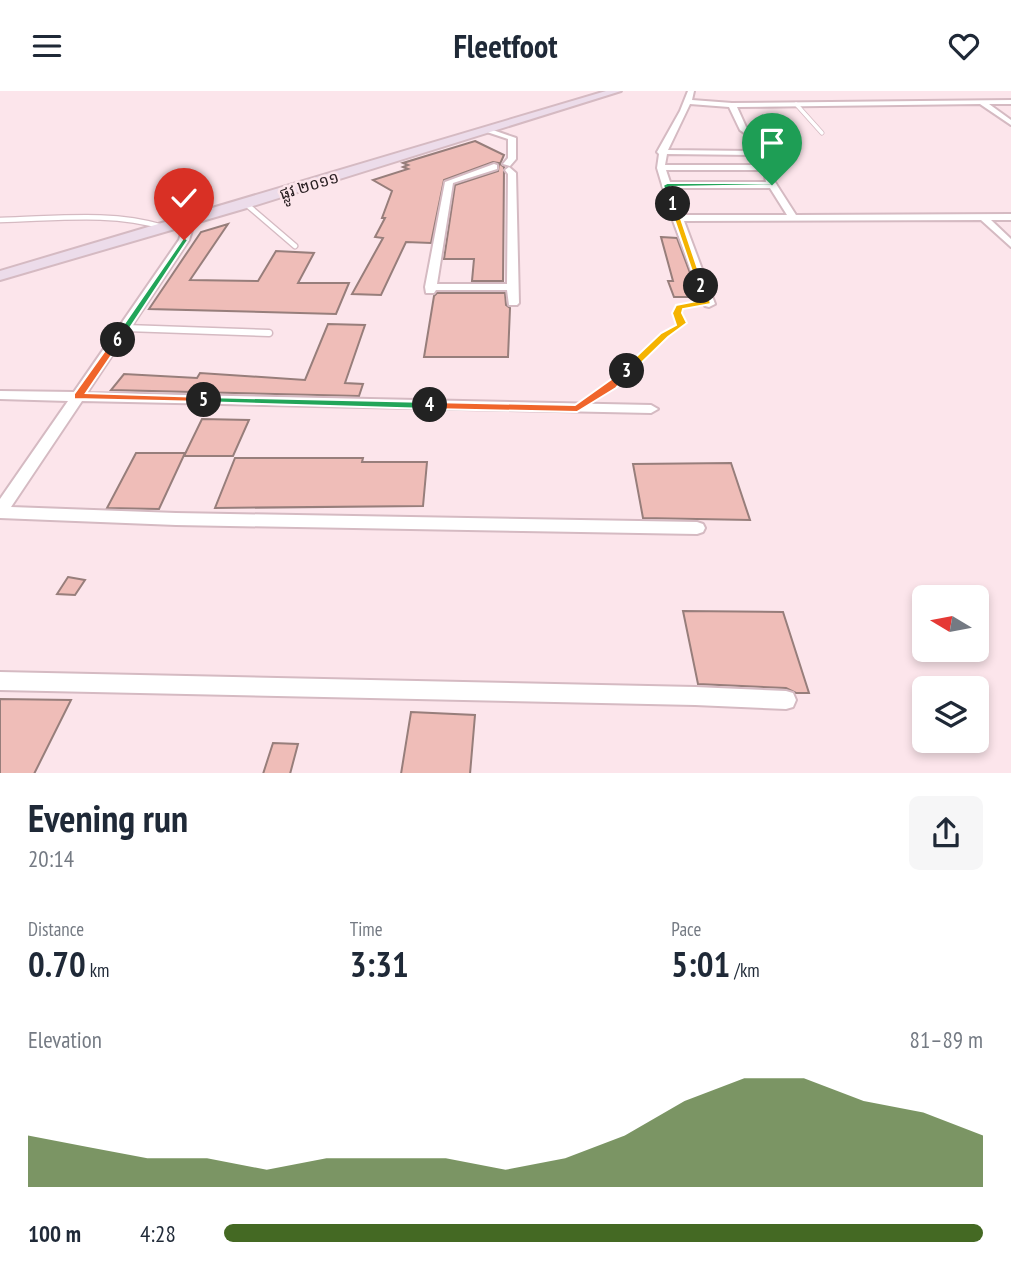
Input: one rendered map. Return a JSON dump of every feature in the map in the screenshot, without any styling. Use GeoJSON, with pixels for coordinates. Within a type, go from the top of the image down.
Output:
{"type":"FeatureCollection","features":[{"type":"Feature","properties":{"kind":"main road","name":"ផ្លូវ ២០១១"},"geometry":{"type":"LineString","coordinates":[[0,276],[616,91]]}},
{"type":"Feature","properties":{"kind":"street"},"geometry":{"type":"LineString","coordinates":[[691,91],[688,102],[661,152],[661,168],[708,303]]}},
{"type":"Feature","properties":{"kind":"street"},"geometry":{"type":"LineString","coordinates":[[882,91],[897,103]]}},
{"type":"Feature","properties":{"kind":"street"},"geometry":{"type":"LineString","coordinates":[[960,91],[1011,123]]}},
{"type":"Feature","properties":{"kind":"street"},"geometry":{"type":"LineString","coordinates":[[850,97],[857,104]]}},
{"type":"Feature","properties":{"kind":"street"},"geometry":{"type":"LineString","coordinates":[[688,102],[732,105],[1011,102]]}},
{"type":"Feature","properties":{"kind":"street"},"geometry":{"type":"LineString","coordinates":[[661,152],[752,153],[772,149],[744,130],[732,105]]}},
{"type":"Feature","properties":{"kind":"street"},"geometry":{"type":"LineString","coordinates":[[490,130],[512,138],[512,159],[508,167],[498,170],[494,167],[449,182],[430,289],[513,287]]}},
{"type":"Feature","properties":{"kind":"street"},"geometry":{"type":"LineString","coordinates":[[752,153],[793,217]]}},
{"type":"Feature","properties":{"kind":"street"},"geometry":{"type":"LineString","coordinates":[[508,167],[512,173],[513,303]]}},
{"type":"Feature","properties":{"kind":"street"},"geometry":{"type":"LineString","coordinates":[[661,168],[761,167]]}},
{"type":"Feature","properties":{"kind":"street"},"geometry":{"type":"LineString","coordinates":[[667,185],[772,185]]}},
{"type":"Feature","properties":{"kind":"street"},"geometry":{"type":"LineString","coordinates":[[983,217],[1011,244]]}},
{"type":"Feature","properties":{"kind":"street"},"geometry":{"type":"LineString","coordinates":[[677,218],[1011,217]]}},
{"type":"Feature","properties":{"kind":"street"},"geometry":{"type":"LineString","coordinates":[[0,511],[184,240],[190,221]]}},
{"type":"Feature","properties":{"kind":"street"},"geometry":{"type":"LineString","coordinates":[[0,395],[651,409]]}},
{"type":"Feature","properties":{"kind":"street"},"geometry":{"type":"LineString","coordinates":[[0,511],[189,519],[697,528]]}},
{"type":"Feature","properties":{"kind":"street"},"geometry":{"type":"LineString","coordinates":[[0,681],[786,700]]}},
{"type":"Feature","properties":{"kind":"lane"},"geometry":{"type":"LineString","coordinates":[[796,104],[822,133]]}},
{"type":"Feature","properties":{"kind":"lane"},"geometry":{"type":"LineString","coordinates":[[246,204],[296,246]]}},
{"type":"Feature","properties":{"kind":"lane"},"geometry":{"type":"LineString","coordinates":[[0,220],[122,219],[150,222],[164,227]]}},
{"type":"Feature","properties":{"kind":"lane"},"geometry":{"type":"LineString","coordinates":[[126,328],[269,333]]}},
{"type":"Feature","properties":{"kind":"path"},"geometry":{"type":"LineString","coordinates":[[577,408],[612,386],[651,346],[679,327],[682,323],[677,313],[679,307],[708,303]]}},
{"type":"Feature","properties":{"kind":"building"},"geometry":{"type":"Polygon","coordinates":[[[475,141],[504,155],[500,164],[504,167],[503,281],[472,281],[474,259],[444,259],[455,185],[498,171],[499,163],[493,162],[444,180],[431,243],[406,242],[381,295],[352,294],[383,238],[375,237],[385,218],[382,218],[392,191],[373,180],[408,169],[403,167],[408,165],[403,163],[475,141]]]}},
{"type":"Feature","properties":{"kind":"building"},"geometry":{"type":"Polygon","coordinates":[[[228,224],[190,280],[258,281],[276,251],[314,253],[298,283],[349,283],[336,314],[149,309],[201,232],[228,224]]]}},
{"type":"Feature","properties":{"kind":"building"},"geometry":{"type":"Polygon","coordinates":[[[661,237],[677,238],[699,297],[674,297],[668,281],[673,281],[661,237]]]}},
{"type":"Feature","properties":{"kind":"building"},"geometry":{"type":"Polygon","coordinates":[[[437,293],[505,293],[506,305],[510,308],[508,357],[424,357],[434,296],[437,293]]]}},
{"type":"Feature","properties":{"kind":"building"},"geometry":{"type":"Polygon","coordinates":[[[328,324],[365,325],[345,383],[363,384],[359,396],[111,390],[124,374],[197,378],[200,373],[305,380],[328,324]]]}},
{"type":"Feature","properties":{"kind":"building"},"geometry":{"type":"Polygon","coordinates":[[[202,419],[249,420],[233,456],[184,456],[202,419]]]}},
{"type":"Feature","properties":{"kind":"building"},"geometry":{"type":"Polygon","coordinates":[[[136,453],[185,453],[159,509],[107,508],[136,453]]]}},
{"type":"Feature","properties":{"kind":"building"},"geometry":{"type":"Polygon","coordinates":[[[235,458],[363,458],[362,462],[427,462],[423,506],[215,508],[235,458]]]}},
{"type":"Feature","properties":{"kind":"building"},"geometry":{"type":"Polygon","coordinates":[[[731,463],[750,520],[643,518],[633,464],[731,463]]]}},
{"type":"Feature","properties":{"kind":"building"},"geometry":{"type":"Polygon","coordinates":[[[68,577],[85,580],[75,595],[57,594],[68,577]]]}},
{"type":"Feature","properties":{"kind":"building"},"geometry":{"type":"Polygon","coordinates":[[[683,611],[783,612],[809,693],[796,693],[786,688],[698,684],[683,611]]]}},
{"type":"Feature","properties":{"kind":"building"},"geometry":{"type":"Polygon","coordinates":[[[0,699],[71,700],[34,773],[0,773],[0,699]]]}},
{"type":"Feature","properties":{"kind":"building"},"geometry":{"type":"Polygon","coordinates":[[[411,712],[475,715],[470,773],[401,773],[411,712]]]}},
{"type":"Feature","properties":{"kind":"building"},"geometry":{"type":"Polygon","coordinates":[[[273,743],[298,744],[290,773],[263,773],[273,743]]]}},
{"type":"Feature","properties":{"kind":"route"},"geometry":{"type":"LineString","coordinates":[[184,240],[78,397],[577,408],[612,386],[651,346],[679,327],[682,323],[677,313],[679,307],[707,302],[667,185],[772,185]]}}]}
